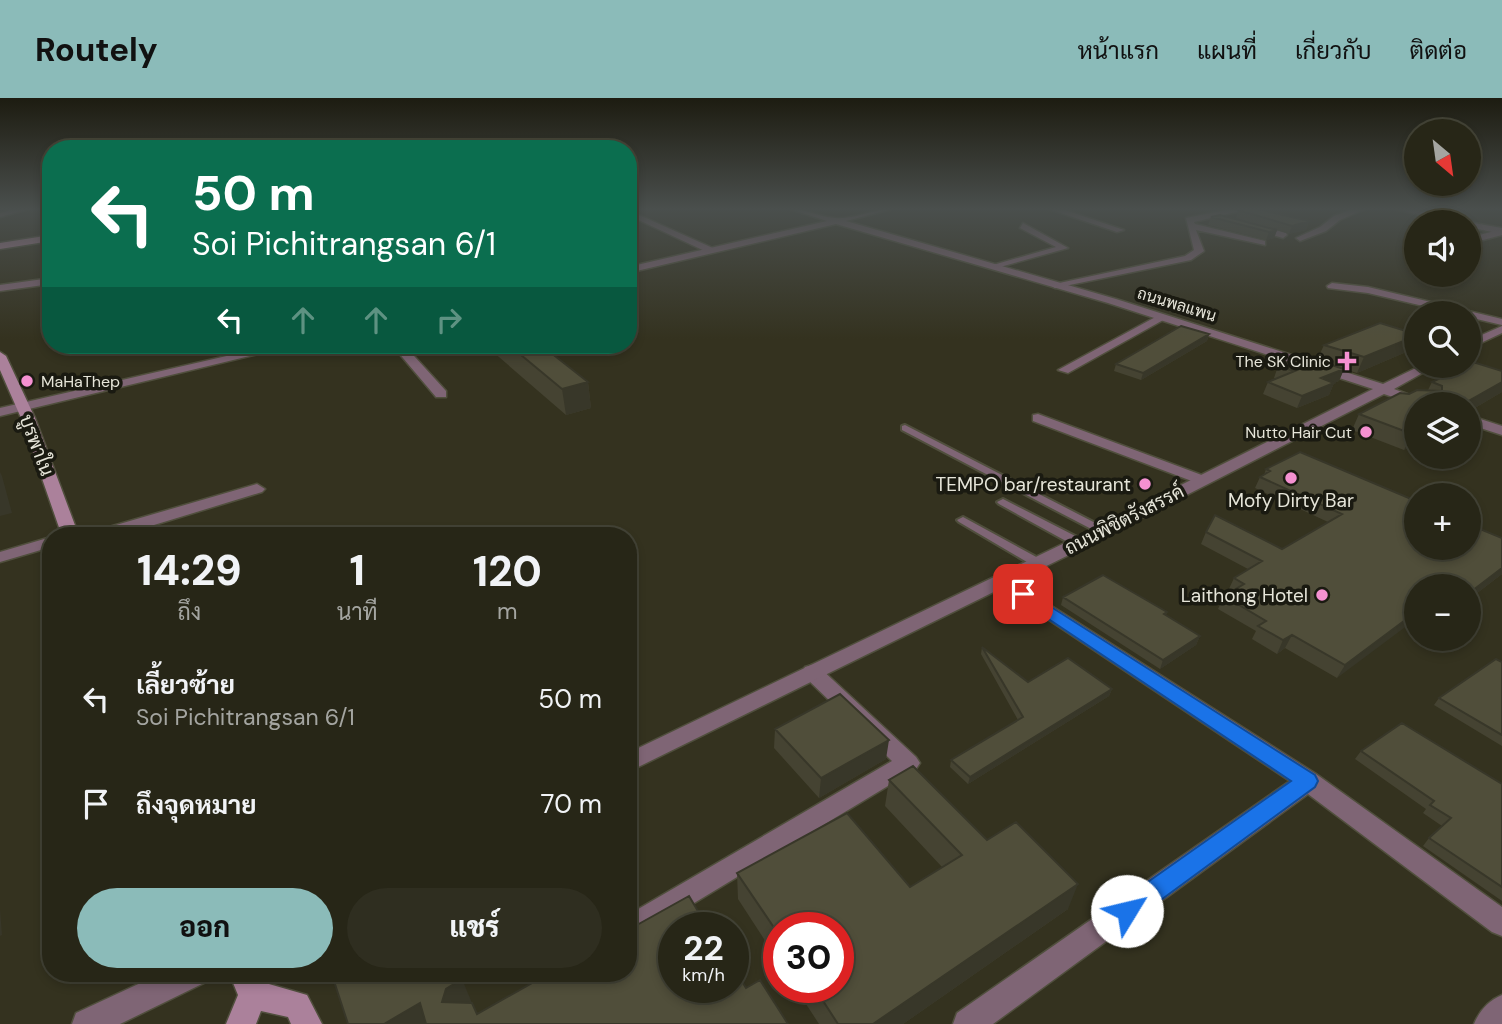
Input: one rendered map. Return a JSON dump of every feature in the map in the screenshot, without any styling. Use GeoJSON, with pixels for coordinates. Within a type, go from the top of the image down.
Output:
{"type":"FeatureCollection","features":[{"type":"Feature","properties":{"kind":"main road","name":"บูรพาใน"},"geometry":{"type":"LineString","coordinates":[[0,356],[23,407],[68,527]]}},
{"type":"Feature","properties":{"kind":"main road"},"geometry":{"type":"LineString","coordinates":[[241,1024],[248,984],[297,1004],[307,1024]]}},
{"type":"Feature","properties":{"kind":"street"},"geometry":{"type":"LineString","coordinates":[[637,268],[707,252]]}},
{"type":"Feature","properties":{"kind":"street","name":"ถนนพลแพน"},"geometry":{"type":"LineString","coordinates":[[944,252],[1344,373],[1404,396]]}},
{"type":"Feature","properties":{"kind":"street"},"geometry":{"type":"LineString","coordinates":[[996,267],[1050,252]]}},
{"type":"Feature","properties":{"kind":"street"},"geometry":{"type":"LineString","coordinates":[[1055,285],[1188,258],[1197,252]]}},
{"type":"Feature","properties":{"kind":"street"},"geometry":{"type":"LineString","coordinates":[[0,288],[42,282]]}},
{"type":"Feature","properties":{"kind":"street"},"geometry":{"type":"LineString","coordinates":[[1332,285],[1413,301]]}},
{"type":"Feature","properties":{"kind":"street"},"geometry":{"type":"LineString","coordinates":[[1064,370],[1161,317]]}},
{"type":"Feature","properties":{"kind":"street"},"geometry":{"type":"LineString","coordinates":[[1481,317],[1502,322]]}},
{"type":"Feature","properties":{"kind":"street"},"geometry":{"type":"LineString","coordinates":[[1481,340],[1502,329]]}},
{"type":"Feature","properties":{"kind":"street"},"geometry":{"type":"LineString","coordinates":[[0,412],[246,354]]}},
{"type":"Feature","properties":{"kind":"street"},"geometry":{"type":"LineString","coordinates":[[406,354],[441,394]]}},
{"type":"Feature","properties":{"kind":"street","name":"ถนนพิชิตรังสรรค์"},"geometry":{"type":"LineString","coordinates":[[637,758],[1079,543],[1404,378]]}},
{"type":"Feature","properties":{"kind":"street"},"geometry":{"type":"LineString","coordinates":[[1038,418],[1202,480]]}},
{"type":"Feature","properties":{"kind":"street"},"geometry":{"type":"LineString","coordinates":[[1481,424],[1502,431]]}},
{"type":"Feature","properties":{"kind":"street"},"geometry":{"type":"LineString","coordinates":[[129,527],[257,489]]}},
{"type":"Feature","properties":{"kind":"street"},"geometry":{"type":"LineString","coordinates":[[0,557],[42,545]]}},
{"type":"Feature","properties":{"kind":"street"},"geometry":{"type":"LineString","coordinates":[[1001,580],[1308,781],[1502,923]]}},
{"type":"Feature","properties":{"kind":"street"},"geometry":{"type":"LineString","coordinates":[[637,925],[908,763],[812,672]]}},
{"type":"Feature","properties":{"kind":"street"},"geometry":{"type":"LineString","coordinates":[[968,1024],[1308,781]]}},
{"type":"Feature","properties":{"kind":"street"},"geometry":{"type":"LineString","coordinates":[[87,1024],[175,982]]}},
{"type":"Feature","properties":{"kind":"street"},"geometry":{"type":"LineString","coordinates":[[1489,1024],[1502,1010]]}},
{"type":"Feature","properties":{"kind":"lane"},"geometry":{"type":"LineString","coordinates":[[905,428],[1103,531]]}},
{"type":"Feature","properties":{"kind":"lane"},"geometry":{"type":"LineString","coordinates":[[1003,502],[1079,543]]}},
{"type":"Feature","properties":{"kind":"lane"},"geometry":{"type":"LineString","coordinates":[[963,520],[1036,562]]}},
{"type":"Feature","properties":{"kind":"building"},"geometry":{"type":"Polygon","coordinates":[[[1380,323],[1404,330],[1404,341],[1364,357],[1324,345],[1380,323]]]}},
{"type":"Feature","properties":{"kind":"building"},"geometry":{"type":"Polygon","coordinates":[[[1181,326],[1209,334],[1143,373],[1116,364],[1181,326]]]}},
{"type":"Feature","properties":{"kind":"building"},"geometry":{"type":"Polygon","coordinates":[[[520,354],[552,354],[588,382],[562,389],[520,354]]]}},
{"type":"Feature","properties":{"kind":"building"},"geometry":{"type":"Polygon","coordinates":[[[1304,356],[1344,369],[1321,378],[1334,383],[1302,396],[1268,382],[1295,371],[1278,366],[1304,356]]]}},
{"type":"Feature","properties":{"kind":"building"},"geometry":{"type":"Polygon","coordinates":[[[1481,364],[1502,371],[1502,382],[1481,394],[1413,392],[1442,391],[1442,386],[1432,382],[1440,378],[1481,378],[1481,364]]]}},
{"type":"Feature","properties":{"kind":"building"},"geometry":{"type":"Polygon","coordinates":[[[1404,393],[1404,431],[1359,414],[1404,393]]]}},
{"type":"Feature","properties":{"kind":"building"},"geometry":{"type":"Polygon","coordinates":[[[1300,452],[1404,496],[1404,560],[1481,560],[1481,529],[1502,538],[1502,568],[1481,584],[1481,574],[1404,574],[1404,621],[1345,665],[1292,635],[1283,640],[1258,626],[1266,621],[1224,596],[1244,584],[1234,578],[1262,561],[1206,532],[1215,515],[1282,549],[1342,514],[1260,477],[1270,471],[1266,469],[1300,452]]]}},
{"type":"Feature","properties":{"kind":"building"},"geometry":{"type":"Polygon","coordinates":[[[1103,575],[1167,612],[1164,614],[1200,636],[1163,660],[1063,597],[1103,575]]]}},
{"type":"Feature","properties":{"kind":"building"},"geometry":{"type":"Polygon","coordinates":[[[982,647],[1028,682],[1068,658],[1112,689],[970,777],[951,760],[1023,717],[982,647]]]}},
{"type":"Feature","properties":{"kind":"building"},"geometry":{"type":"Polygon","coordinates":[[[1496,659],[1502,662],[1502,735],[1439,698],[1496,659]]]}},
{"type":"Feature","properties":{"kind":"building"},"geometry":{"type":"Polygon","coordinates":[[[840,694],[889,740],[821,778],[775,729],[840,694]]]}},
{"type":"Feature","properties":{"kind":"building"},"geometry":{"type":"Polygon","coordinates":[[[1402,723],[1502,784],[1502,887],[1429,838],[1451,818],[1430,805],[1434,801],[1361,751],[1402,723]]]}},
{"type":"Feature","properties":{"kind":"building"},"geometry":{"type":"Polygon","coordinates":[[[913,766],[987,840],[1016,822],[1078,884],[873,1024],[838,1024],[824,1003],[854,1003],[854,912],[763,912],[737,873],[847,813],[910,887],[962,855],[889,780],[913,766]]]}},
{"type":"Feature","properties":{"kind":"building"},"geometry":{"type":"Polygon","coordinates":[[[689,896],[698,912],[660,912],[689,896]]]}},
{"type":"Feature","properties":{"kind":"building"},"geometry":{"type":"Polygon","coordinates":[[[658,913],[658,1003],[749,1003],[749,986],[760,980],[763,985],[763,1003],[775,1003],[788,1024],[426,1024],[420,1003],[384,1024],[348,1024],[334,982],[457,982],[446,989],[442,1002],[472,1003],[477,1014],[534,982],[637,982],[637,925],[658,913]]]}},
{"type":"Feature","properties":{"kind":"place","name":"The SK Clinic"},"geometry":{"type":"Point","coordinates":[1347,361]}},
{"type":"Feature","properties":{"kind":"place","name":"MaHaThep"},"geometry":{"type":"Point","coordinates":[27,381]}},
{"type":"Feature","properties":{"kind":"place","name":"Nutto Hair Cut"},"geometry":{"type":"Point","coordinates":[1366,432]}},
{"type":"Feature","properties":{"kind":"place","name":"Mofy Dirty Bar"},"geometry":{"type":"Point","coordinates":[1291,478]}},
{"type":"Feature","properties":{"kind":"place","name":"TEMPO bar/restaurant"},"geometry":{"type":"Point","coordinates":[1145,484]}},
{"type":"Feature","properties":{"kind":"place","name":"Laithong Hotel"},"geometry":{"type":"Point","coordinates":[1322,595]}},
{"type":"Feature","properties":{"kind":"route"},"geometry":{"type":"LineString","coordinates":[[1023,594],[1308,781],[1127,911]]}}]}
